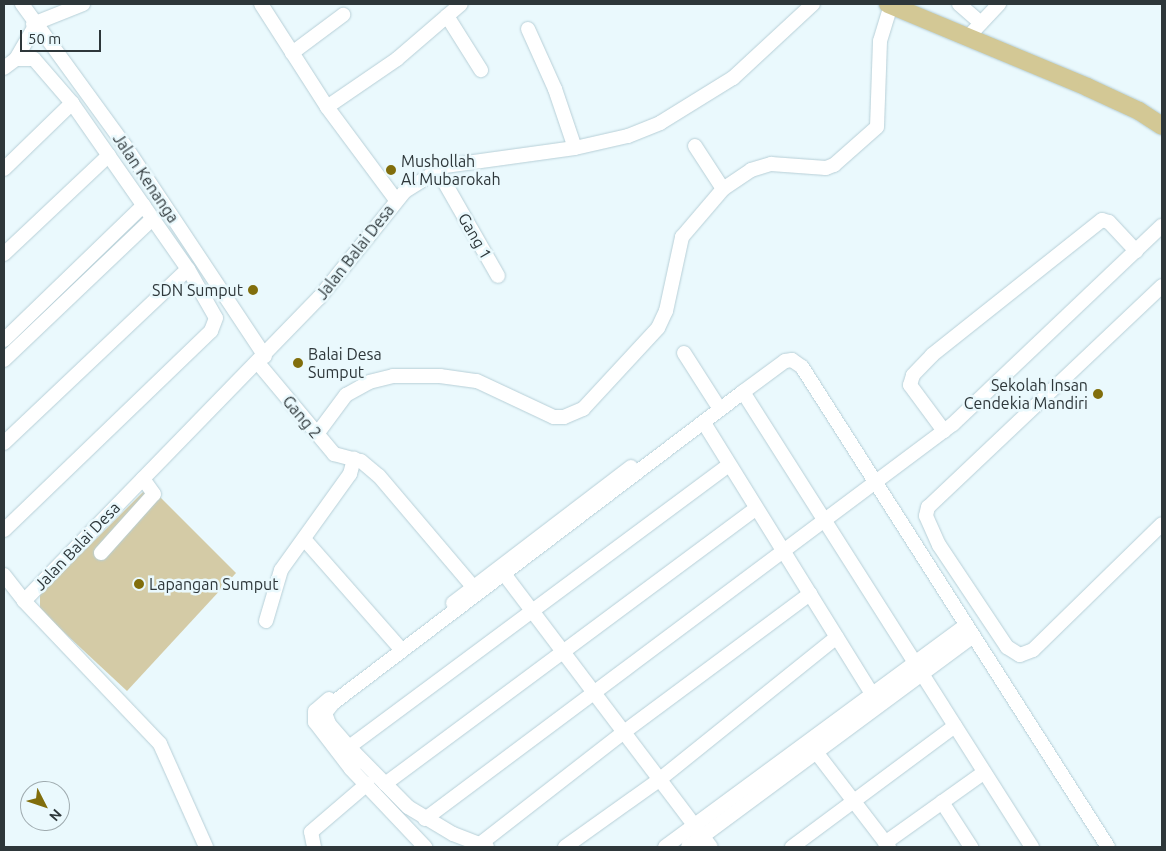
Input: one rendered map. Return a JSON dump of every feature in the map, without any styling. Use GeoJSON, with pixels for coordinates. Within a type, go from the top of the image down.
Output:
{"type":"FeatureCollection","features":[{"type":"Feature","properties":{"kind":"main road"},"geometry":{"type":"LineString","coordinates":[[889,4],[1139,110],[1162,126]]}},
{"type":"Feature","properties":{"kind":"street","name":"Jalan Kenanga"},"geometry":{"type":"LineString","coordinates":[[22,4],[34,25],[126,147],[261,360]]}},
{"type":"Feature","properties":{"kind":"street"},"geometry":{"type":"LineString","coordinates":[[4,68],[16,59],[34,25],[83,4]]}},
{"type":"Feature","properties":{"kind":"street"},"geometry":{"type":"LineString","coordinates":[[327,106],[397,59],[461,4]]}},
{"type":"Feature","properties":{"kind":"street","name":"Jalan Balai Desa"},"geometry":{"type":"LineString","coordinates":[[24,601],[261,360],[319,298],[396,200],[437,169],[464,162],[574,148],[648,129],[733,78],[813,4]]}},
{"type":"Feature","properties":{"kind":"street"},"geometry":{"type":"LineString","coordinates":[[317,434],[346,395],[369,382],[394,376],[477,381],[554,417],[564,418],[584,409],[658,328],[666,311],[682,237],[723,189],[751,170],[771,164],[817,168],[834,165],[870,135],[880,119],[880,40],[889,4]]}},
{"type":"Feature","properties":{"kind":"street"},"geometry":{"type":"LineString","coordinates":[[959,4],[981,23]]}},
{"type":"Feature","properties":{"kind":"street"},"geometry":{"type":"LineString","coordinates":[[967,38],[999,4]]}},
{"type":"Feature","properties":{"kind":"street"},"geometry":{"type":"LineString","coordinates":[[263,5],[327,106],[396,200]]}},
{"type":"Feature","properties":{"kind":"street"},"geometry":{"type":"LineString","coordinates":[[292,53],[343,15]]}},
{"type":"Feature","properties":{"kind":"street"},"geometry":{"type":"LineString","coordinates":[[447,16],[482,70]]}},
{"type":"Feature","properties":{"kind":"street"},"geometry":{"type":"LineString","coordinates":[[528,29],[555,89],[574,148]]}},
{"type":"Feature","properties":{"kind":"street"},"geometry":{"type":"LineString","coordinates":[[4,530],[215,325],[215,311],[188,269],[72,103],[40,63],[26,57],[16,59]]}},
{"type":"Feature","properties":{"kind":"street"},"geometry":{"type":"LineString","coordinates":[[4,169],[72,103]]}},
{"type":"Feature","properties":{"kind":"street"},"geometry":{"type":"LineString","coordinates":[[695,146],[723,189]]}},
{"type":"Feature","properties":{"kind":"street"},"geometry":{"type":"LineString","coordinates":[[4,254],[108,154]]}},
{"type":"Feature","properties":{"kind":"street","name":"Gang 1"},"geometry":{"type":"LineString","coordinates":[[437,169],[498,276]]}},
{"type":"Feature","properties":{"kind":"street"},"geometry":{"type":"LineString","coordinates":[[6,334],[144,205]]}},
{"type":"Feature","properties":{"kind":"street"},"geometry":{"type":"LineString","coordinates":[[5,356],[152,219]]}},
{"type":"Feature","properties":{"kind":"street"},"geometry":{"type":"LineString","coordinates":[[944,430],[910,385],[912,375],[932,355],[1102,220],[1109,222],[1136,251]]}},
{"type":"Feature","properties":{"kind":"street"},"geometry":{"type":"LineString","coordinates":[[425,819],[873,481],[944,430],[975,405],[1162,226]]}},
{"type":"Feature","properties":{"kind":"street"},"geometry":{"type":"LineString","coordinates":[[4,443],[188,269]]}},
{"type":"Feature","properties":{"kind":"street"},"geometry":{"type":"LineString","coordinates":[[1162,286],[928,507],[926,516],[939,545],[1007,647],[1020,655],[1033,650],[1162,524]]}},
{"type":"Feature","properties":{"kind":"street"},"geometry":{"type":"LineString","coordinates":[[684,353],[716,402]]}},
{"type":"Feature","properties":{"kind":"street","name":"Gang 2"},"geometry":{"type":"LineString","coordinates":[[261,360],[334,454],[354,459],[379,476],[473,587]]}},
{"type":"Feature","properties":{"kind":"street"},"geometry":{"type":"LineString","coordinates":[[425,847],[367,784],[349,747],[329,724],[325,713],[328,708],[743,392],[785,361],[792,360]]}},
{"type":"Feature","properties":{"kind":"street"},"geometry":{"type":"LineString","coordinates":[[810,594],[624,732],[484,846],[453,834],[425,819],[385,784],[356,764],[314,722],[314,714],[398,646],[716,402],[772,362],[792,360],[802,367],[1108,847]]}},
{"type":"Feature","properties":{"kind":"street"},"geometry":{"type":"LineString","coordinates":[[743,392],[983,773],[1032,847]]}},
{"type":"Feature","properties":{"kind":"street"},"geometry":{"type":"LineString","coordinates":[[704,423],[728,466],[784,550],[871,692]]}},
{"type":"Feature","properties":{"kind":"street"},"geometry":{"type":"LineString","coordinates":[[266,621],[277,580],[350,474],[354,459]]}},
{"type":"Feature","properties":{"kind":"street"},"geometry":{"type":"LineString","coordinates":[[349,747],[728,466]]}},
{"type":"Feature","properties":{"kind":"street"},"geometry":{"type":"LineString","coordinates":[[101,553],[154,494],[143,479]]}},
{"type":"Feature","properties":{"kind":"street"},"geometry":{"type":"LineString","coordinates":[[385,784],[562,650],[755,509]]}},
{"type":"Feature","properties":{"kind":"street"},"geometry":{"type":"LineString","coordinates":[[305,540],[398,646]]}},
{"type":"Feature","properties":{"kind":"street"},"geometry":{"type":"LineString","coordinates":[[505,575],[703,836]]}},
{"type":"Feature","properties":{"kind":"street"},"geometry":{"type":"LineString","coordinates":[[4,577],[24,601],[160,744],[206,847]]}},
{"type":"Feature","properties":{"kind":"street"},"geometry":{"type":"LineString","coordinates":[[688,847],[785,776],[917,669],[970,630]]}},
{"type":"Feature","properties":{"kind":"street"},"geometry":{"type":"LineString","coordinates":[[565,847],[659,780],[838,637]]}},
{"type":"Feature","properties":{"kind":"street"},"geometry":{"type":"LineString","coordinates":[[665,847],[703,836],[776,765],[871,692],[917,669]]}},
{"type":"Feature","properties":{"kind":"street"},"geometry":{"type":"LineString","coordinates":[[792,847],[954,726]]}},
{"type":"Feature","properties":{"kind":"street"},"geometry":{"type":"LineString","coordinates":[[816,752],[887,845],[983,773]]}},
{"type":"Feature","properties":{"kind":"street"},"geometry":{"type":"LineString","coordinates":[[776,765],[785,776]]}},
{"type":"Feature","properties":{"kind":"street"},"geometry":{"type":"LineString","coordinates":[[314,847],[311,832],[367,784]]}},
{"type":"Feature","properties":{"kind":"street"},"geometry":{"type":"LineString","coordinates":[[942,802],[971,847]]}},
{"type":"Feature","properties":{"kind":"shaded area","name":"Lapangan Sumput"},"geometry":{"type":"Polygon","coordinates":[[[149,486],[236,573],[127,691],[40,610],[40,595],[149,486]]]}},
{"type":"Feature","properties":{"kind":"place","name":"Mushollah Al Mubarokah"},"geometry":{"type":"Point","coordinates":[391,170]}},
{"type":"Feature","properties":{"kind":"place","name":"SDN Sumput"},"geometry":{"type":"Point","coordinates":[253,290]}},
{"type":"Feature","properties":{"kind":"place","name":"Balai Desa Sumput"},"geometry":{"type":"Point","coordinates":[298,363]}},
{"type":"Feature","properties":{"kind":"place","name":"Sekolah Insan Cendekia Mandiri"},"geometry":{"type":"Point","coordinates":[1098,394]}},
{"type":"Feature","properties":{"kind":"place","name":"Lapangan Sumput"},"geometry":{"type":"Point","coordinates":[139,584]}}]}
